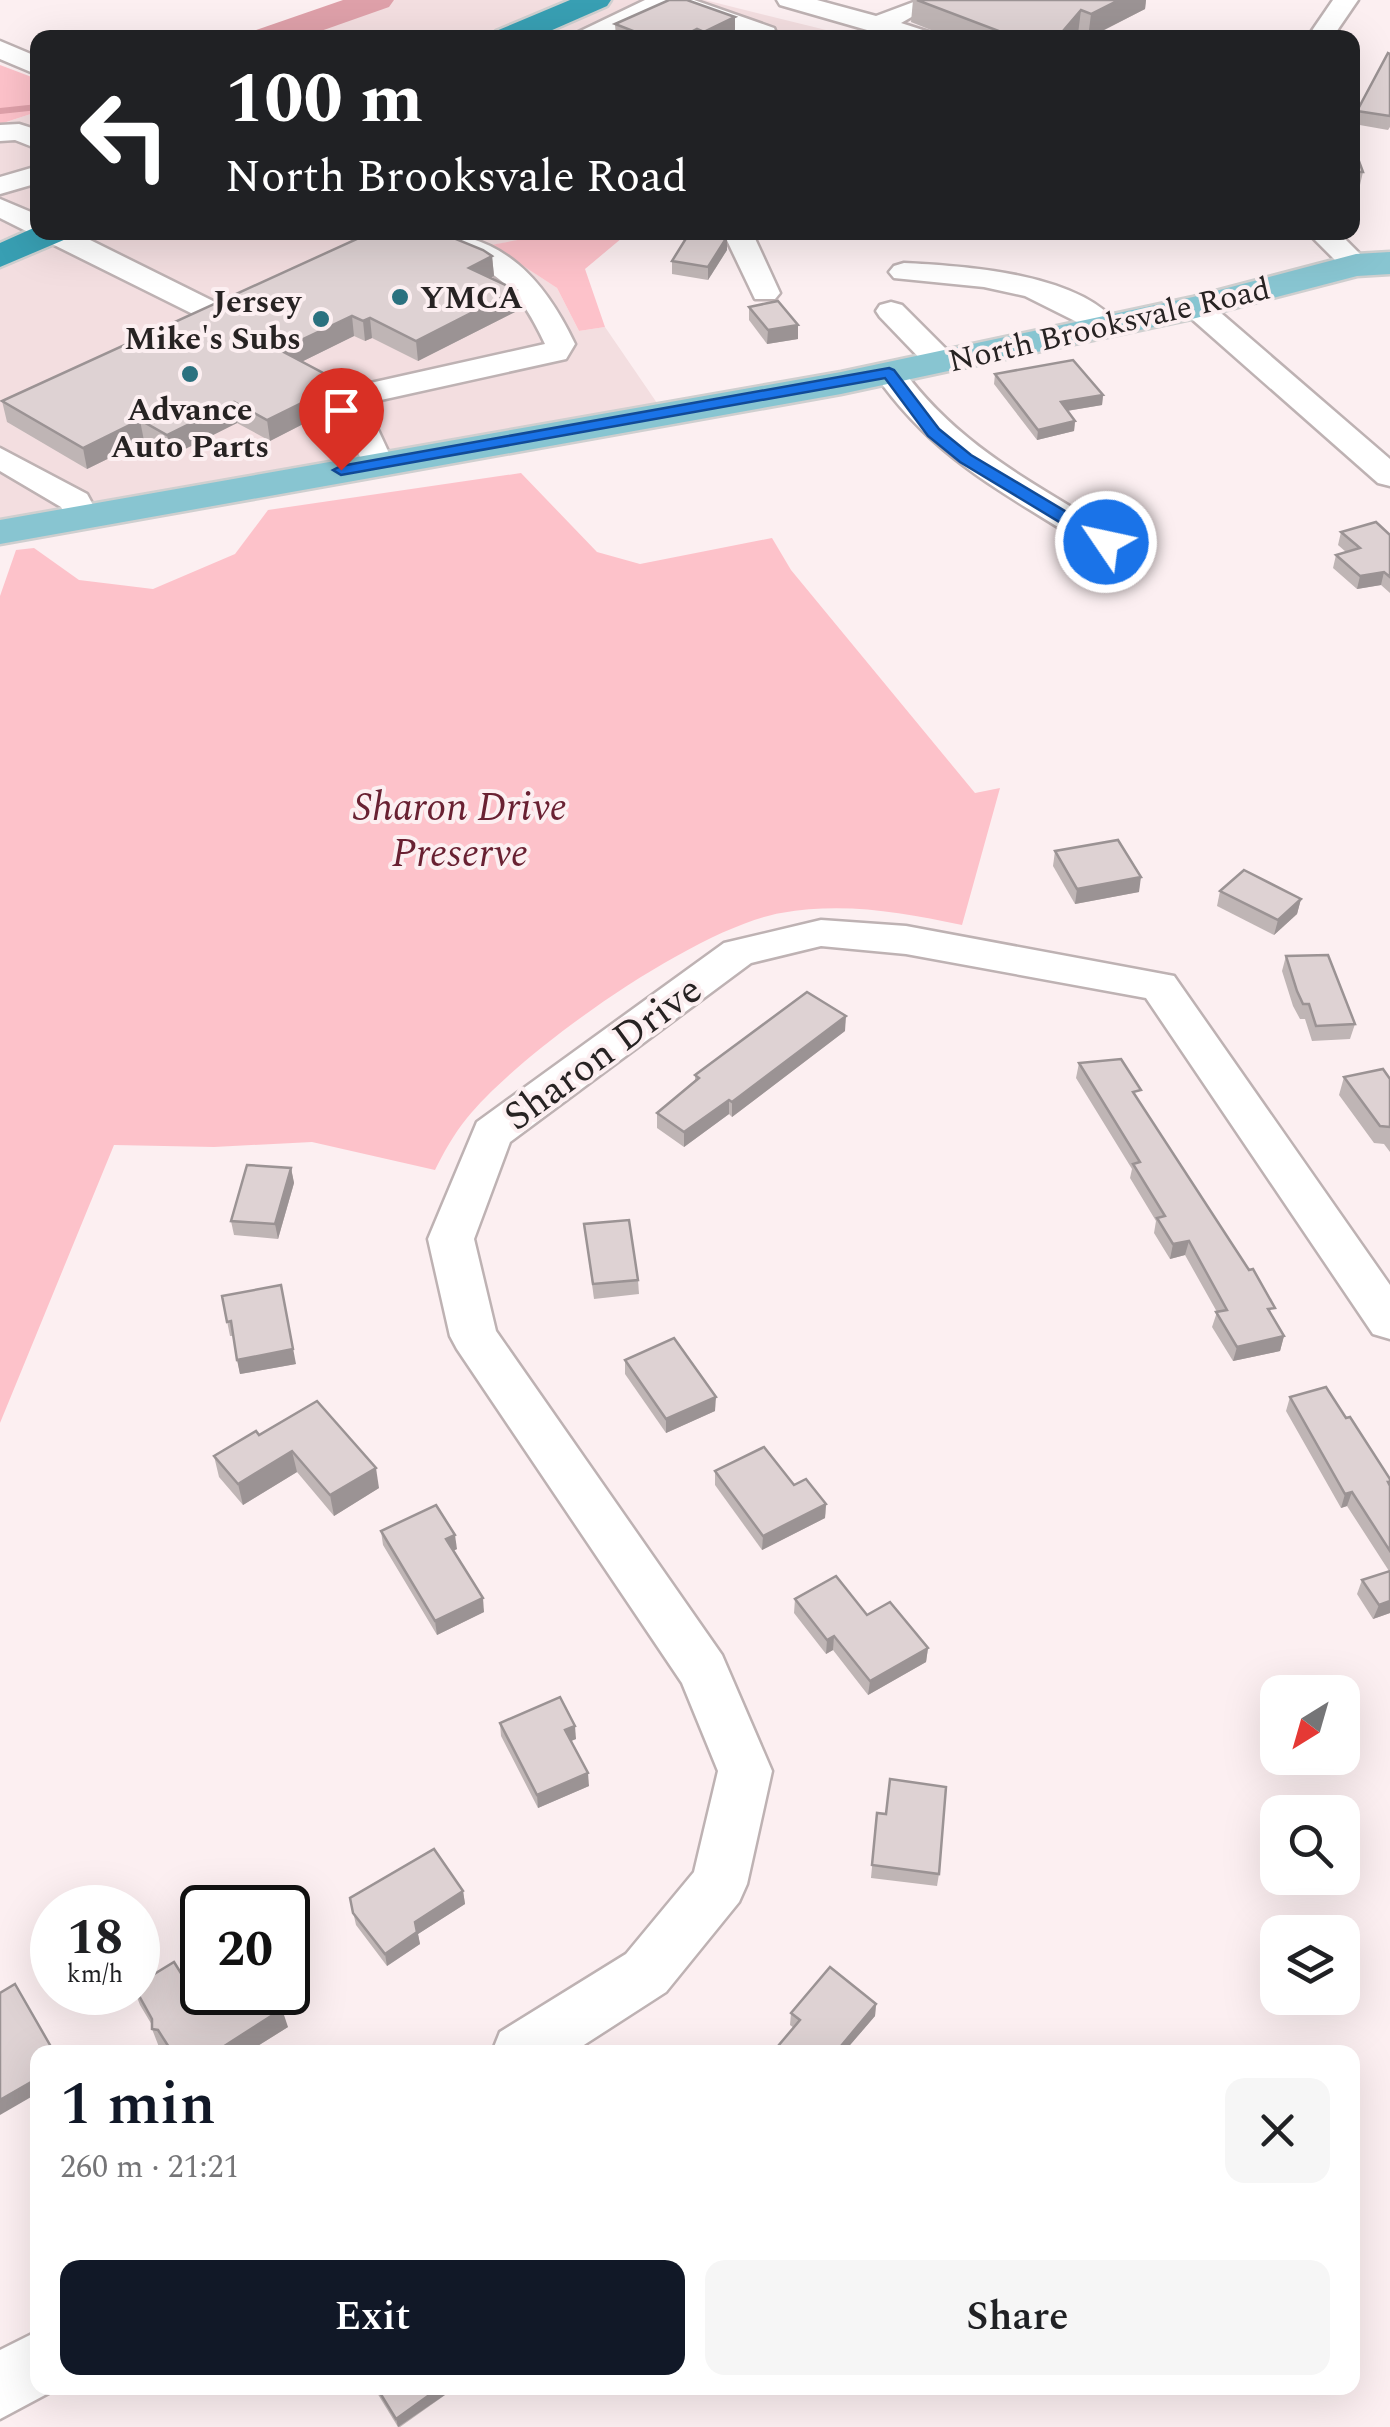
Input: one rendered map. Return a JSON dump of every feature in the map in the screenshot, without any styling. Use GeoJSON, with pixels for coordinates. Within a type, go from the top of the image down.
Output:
{"type":"FeatureCollection","features":[{"type":"Feature","properties":{"kind":"highway"},"geometry":{"type":"LineString","coordinates":[[541,30],[596,0]]}},
{"type":"Feature","properties":{"kind":"highway"},"geometry":{"type":"LineString","coordinates":[[0,256],[37,240]]}},
{"type":"Feature","properties":{"kind":"main road","name":"North Brooksvale Road"},"geometry":{"type":"LineString","coordinates":[[0,532],[889,373],[1196,308],[1373,264]]}},
{"type":"Feature","properties":{"kind":"street"},"geometry":{"type":"LineString","coordinates":[[597,30],[668,0],[757,30]]}},
{"type":"Feature","properties":{"kind":"street"},"geometry":{"type":"LineString","coordinates":[[789,0],[898,30]]}},
{"type":"Feature","properties":{"kind":"street"},"geometry":{"type":"LineString","coordinates":[[878,24],[917,7],[896,0]]}},
{"type":"Feature","properties":{"kind":"street"},"geometry":{"type":"LineString","coordinates":[[1325,30],[1346,0]]}},
{"type":"Feature","properties":{"kind":"street"},"geometry":{"type":"LineString","coordinates":[[2,52],[30,64]]}},
{"type":"Feature","properties":{"kind":"street"},"geometry":{"type":"LineString","coordinates":[[0,133],[19,132],[30,137]]}},
{"type":"Feature","properties":{"kind":"street"},"geometry":{"type":"LineString","coordinates":[[0,186],[30,177]]}},
{"type":"Feature","properties":{"kind":"street"},"geometry":{"type":"LineString","coordinates":[[0,205],[30,209]]}},
{"type":"Feature","properties":{"kind":"street"},"geometry":{"type":"LineString","coordinates":[[70,240],[226,303]]}},
{"type":"Feature","properties":{"kind":"street"},"geometry":{"type":"LineString","coordinates":[[104,240],[226,303]]}},
{"type":"Feature","properties":{"kind":"street"},"geometry":{"type":"LineString","coordinates":[[378,464],[357,419],[368,393],[555,352],[560,344],[523,278],[496,261],[446,240]]}},
{"type":"Feature","properties":{"kind":"street"},"geometry":{"type":"LineString","coordinates":[[741,240],[765,293]]}},
{"type":"Feature","properties":{"kind":"street"},"geometry":{"type":"LineString","coordinates":[[1333,240],[1373,264]]}},
{"type":"Feature","properties":{"kind":"street"},"geometry":{"type":"LineString","coordinates":[[904,272],[1020,284],[1067,301],[1106,327]]}},
{"type":"Feature","properties":{"kind":"street"},"geometry":{"type":"LineString","coordinates":[[172,330],[226,303]]}},
{"type":"Feature","properties":{"kind":"street"},"geometry":{"type":"LineString","coordinates":[[1196,308],[1390,476]]}},
{"type":"Feature","properties":{"kind":"street"},"geometry":{"type":"LineString","coordinates":[[891,311],[940,362]]}},
{"type":"Feature","properties":{"kind":"street"},"geometry":{"type":"LineString","coordinates":[[889,373],[934,432],[966,458],[1106,542]]}},
{"type":"Feature","properties":{"kind":"street"},"geometry":{"type":"LineString","coordinates":[[0,458],[15,482],[75,501],[82,516]]}},
{"type":"Feature","properties":{"kind":"street","name":"Sharon Drive"},"geometry":{"type":"LineString","coordinates":[[532,2045],[646,1972],[719,1884],[745,1770],[703,1671],[474,1336],[451,1238],[492,1133],[738,953],[821,932],[906,940],[1159,986],[1390,1322]]}},
{"type":"Feature","properties":{"kind":"street"},"geometry":{"type":"LineString","coordinates":[[0,2388],[30,2369]]}},
{"type":"Feature","properties":{"kind":"shaded area"},"geometry":{"type":"Polygon","coordinates":[[[395,0],[705,0],[826,30],[318,30],[395,0]]]}},
{"type":"Feature","properties":{"kind":"shaded area"},"geometry":{"type":"Polygon","coordinates":[[[30,114],[30,240],[520,240],[492,245],[557,288],[579,331],[605,327],[657,403],[0,519],[0,124],[30,114]]]}},
{"type":"Feature","properties":{"kind":"green space"},"geometry":{"type":"Polygon","coordinates":[[[0,65],[30,76],[30,114],[0,124],[0,65]]]}},
{"type":"Feature","properties":{"kind":"green space"},"geometry":{"type":"Polygon","coordinates":[[[518,240],[620,240],[585,269],[605,327],[579,331],[557,288],[491,245],[518,240]]]}},
{"type":"Feature","properties":{"kind":"green space","name":"Sharon Drive Preserve"},"geometry":{"type":"Polygon","coordinates":[[[521,473],[597,552],[640,564],[772,538],[791,570],[975,793],[1000,788],[962,925],[872,910],[827,908],[781,913],[745,923],[703,942],[612,996],[527,1059],[467,1118],[435,1170],[312,1142],[214,1147],[114,1145],[0,1423],[0,596],[16,550],[34,548],[79,580],[153,589],[235,554],[268,510],[521,473]]]}},
{"type":"Feature","properties":{"kind":"building"},"geometry":{"type":"Polygon","coordinates":[[[669,0],[687,0],[735,17],[708,30],[630,30],[615,24],[669,0]]]}},
{"type":"Feature","properties":{"kind":"building"},"geometry":{"type":"Polygon","coordinates":[[[917,0],[1119,0],[1091,14],[1081,10],[1064,30],[996,30],[917,0]]]}},
{"type":"Feature","properties":{"kind":"building"},"geometry":{"type":"Polygon","coordinates":[[[1390,54],[1390,116],[1360,111],[1390,54]]]}},
{"type":"Feature","properties":{"kind":"building"},"geometry":{"type":"Polygon","coordinates":[[[354,240],[459,240],[492,256],[469,268],[516,290],[416,341],[370,318],[363,321],[352,316],[280,350],[342,383],[267,420],[234,402],[167,435],[140,420],[83,448],[2,401],[354,240]]]}},
{"type":"Feature","properties":{"kind":"building"},"geometry":{"type":"Polygon","coordinates":[[[685,240],[725,240],[708,267],[672,261],[685,240]]]}},
{"type":"Feature","properties":{"kind":"building"},"geometry":{"type":"Polygon","coordinates":[[[778,301],[798,325],[768,330],[749,307],[778,301]]]}},
{"type":"Feature","properties":{"kind":"building"},"geometry":{"type":"Polygon","coordinates":[[[1073,360],[1103,395],[1061,402],[1075,421],[1038,430],[995,374],[1073,360]]]}},
{"type":"Feature","properties":{"kind":"building"},"geometry":{"type":"Polygon","coordinates":[[[1376,522],[1390,535],[1390,577],[1384,572],[1360,576],[1336,555],[1360,548],[1341,532],[1376,522]]]}},
{"type":"Feature","properties":{"kind":"building"},"geometry":{"type":"Polygon","coordinates":[[[1118,840],[1141,877],[1077,889],[1055,851],[1118,840]]]}},
{"type":"Feature","properties":{"kind":"building"},"geometry":{"type":"Polygon","coordinates":[[[1244,870],[1301,899],[1278,920],[1220,891],[1244,870]]]}},
{"type":"Feature","properties":{"kind":"building"},"geometry":{"type":"Polygon","coordinates":[[[1328,955],[1355,1024],[1316,1026],[1309,1004],[1303,1004],[1297,991],[1286,956],[1328,955]]]}},
{"type":"Feature","properties":{"kind":"building"},"geometry":{"type":"Polygon","coordinates":[[[807,992],[846,1016],[732,1102],[729,1100],[684,1132],[657,1113],[699,1078],[695,1075],[807,992]]]}},
{"type":"Feature","properties":{"kind":"building"},"geometry":{"type":"Polygon","coordinates":[[[1121,1059],[1141,1090],[1133,1092],[1249,1270],[1253,1269],[1275,1308],[1268,1309],[1284,1336],[1237,1347],[1216,1312],[1227,1310],[1189,1241],[1173,1244],[1157,1218],[1165,1216],[1133,1164],[1140,1162],[1079,1063],[1121,1059]]]}},
{"type":"Feature","properties":{"kind":"building"},"geometry":{"type":"Polygon","coordinates":[[[1383,1069],[1390,1079],[1390,1127],[1380,1126],[1344,1077],[1383,1069]]]}},
{"type":"Feature","properties":{"kind":"building"},"geometry":{"type":"Polygon","coordinates":[[[247,1165],[291,1168],[275,1224],[231,1221],[247,1165]]]}},
{"type":"Feature","properties":{"kind":"building"},"geometry":{"type":"Polygon","coordinates":[[[629,1220],[638,1280],[593,1284],[584,1224],[629,1220]]]}},
{"type":"Feature","properties":{"kind":"building"},"geometry":{"type":"Polygon","coordinates":[[[281,1285],[293,1349],[237,1360],[231,1321],[227,1322],[222,1296],[281,1285]]]}},
{"type":"Feature","properties":{"kind":"building"},"geometry":{"type":"Polygon","coordinates":[[[674,1338],[716,1397],[666,1419],[625,1360],[674,1338]]]}},
{"type":"Feature","properties":{"kind":"building"},"geometry":{"type":"Polygon","coordinates":[[[1326,1387],[1390,1479],[1390,1551],[1352,1492],[1345,1494],[1290,1397],[1326,1387]]]}},
{"type":"Feature","properties":{"kind":"building"},"geometry":{"type":"Polygon","coordinates":[[[317,1401],[376,1468],[330,1495],[292,1451],[238,1484],[214,1456],[256,1431],[259,1435],[317,1401]]]}},
{"type":"Feature","properties":{"kind":"building"},"geometry":{"type":"Polygon","coordinates":[[[764,1447],[794,1485],[806,1479],[826,1504],[763,1536],[715,1471],[764,1447]]]}},
{"type":"Feature","properties":{"kind":"building"},"geometry":{"type":"Polygon","coordinates":[[[436,1505],[455,1535],[446,1539],[483,1598],[435,1621],[381,1531],[436,1505]]]}},
{"type":"Feature","properties":{"kind":"building"},"geometry":{"type":"Polygon","coordinates":[[[1390,1571],[1390,1601],[1379,1605],[1362,1580],[1390,1571]]]}},
{"type":"Feature","properties":{"kind":"building"},"geometry":{"type":"Polygon","coordinates":[[[836,1576],[867,1615],[890,1602],[928,1648],[870,1681],[834,1636],[827,1640],[795,1599],[836,1576]]]}},
{"type":"Feature","properties":{"kind":"building"},"geometry":{"type":"Polygon","coordinates":[[[560,1697],[575,1726],[565,1730],[588,1773],[537,1795],[500,1723],[560,1697]]]}},
{"type":"Feature","properties":{"kind":"building"},"geometry":{"type":"Polygon","coordinates":[[[890,1779],[946,1787],[939,1874],[872,1865],[877,1813],[886,1814],[890,1779]]]}},
{"type":"Feature","properties":{"kind":"building"},"geometry":{"type":"Polygon","coordinates":[[[434,1849],[463,1891],[415,1922],[417,1932],[385,1954],[353,1913],[350,1898],[434,1849]]]}},
{"type":"Feature","properties":{"kind":"building"},"geometry":{"type":"Polygon","coordinates":[[[174,1962],[180,1972],[180,2015],[273,2015],[226,2045],[168,2045],[158,2030],[152,2029],[150,2015],[160,2015],[160,1971],[174,1962]]]}},
{"type":"Feature","properties":{"kind":"building"},"geometry":{"type":"Polygon","coordinates":[[[830,1967],[876,2004],[842,2045],[779,2045],[800,2020],[791,2013],[830,1967]]]}},
{"type":"Feature","properties":{"kind":"building"},"geometry":{"type":"Polygon","coordinates":[[[15,1984],[50,2045],[30,2045],[30,2083],[0,2100],[0,1993],[15,1984]]]}},
{"type":"Feature","properties":{"kind":"building"},"geometry":{"type":"Polygon","coordinates":[[[381,2395],[429,2395],[396,2419],[381,2395]]]}},
{"type":"Feature","properties":{"kind":"waterway"},"geometry":{"type":"LineString","coordinates":[[289,30],[377,0]]}},
{"type":"Feature","properties":{"kind":"waterway"},"geometry":{"type":"LineString","coordinates":[[0,111],[30,108]]}},
{"type":"Feature","properties":{"kind":"place","name":"YMCA"},"geometry":{"type":"Point","coordinates":[400,297]}},
{"type":"Feature","properties":{"kind":"place","name":"Jersey Mike's Subs"},"geometry":{"type":"Point","coordinates":[321,319]}},
{"type":"Feature","properties":{"kind":"place","name":"Advance Auto Parts"},"geometry":{"type":"Point","coordinates":[190,374]}},
{"type":"Feature","properties":{"kind":"route"},"geometry":{"type":"LineString","coordinates":[[341,470],[889,373],[934,432],[966,458],[1106,542]]}}]}
